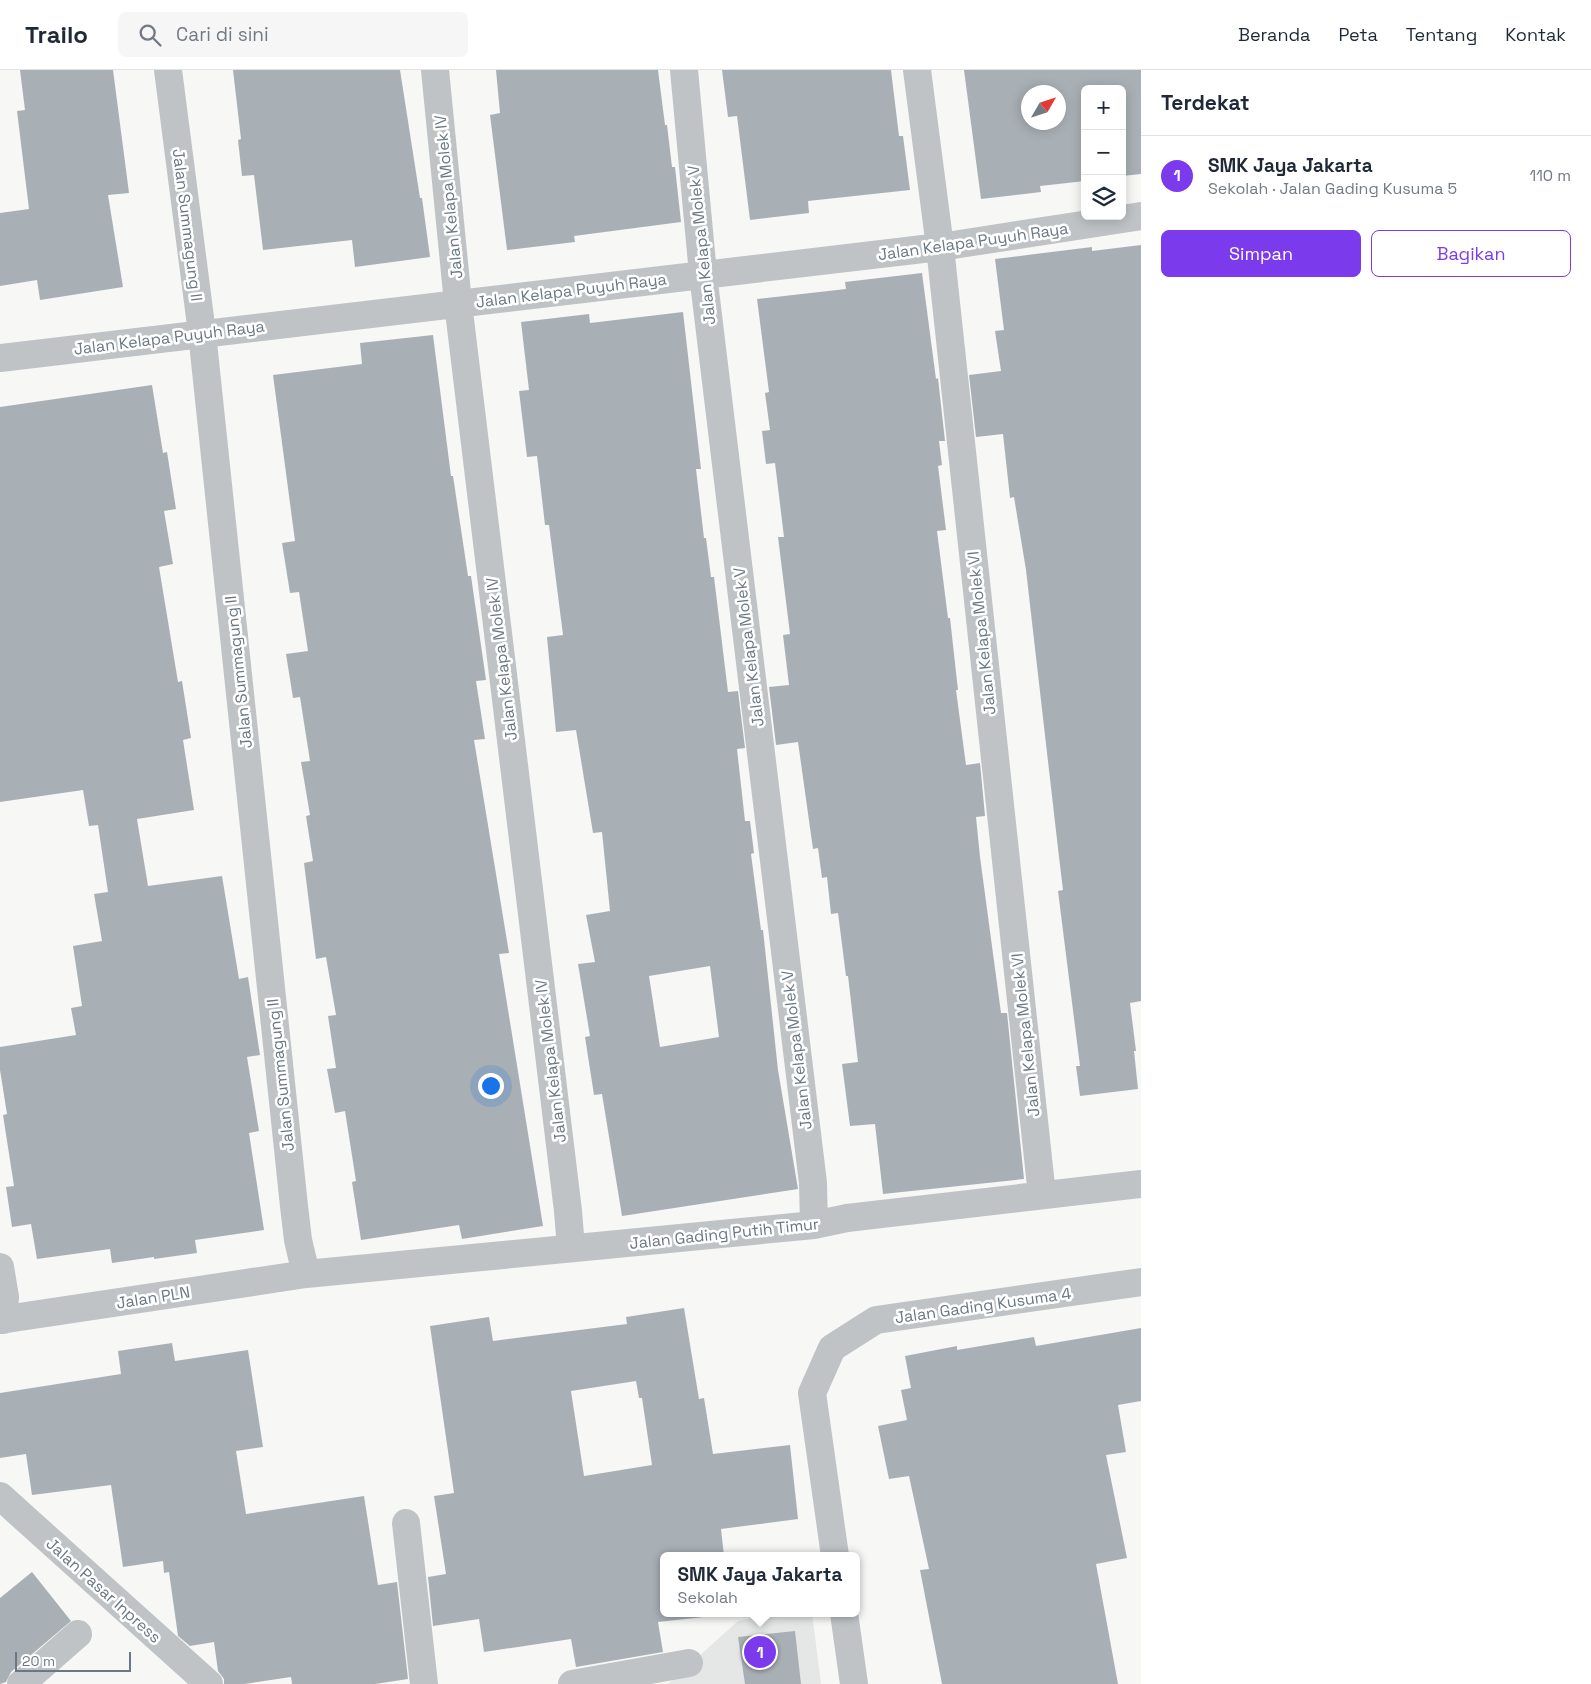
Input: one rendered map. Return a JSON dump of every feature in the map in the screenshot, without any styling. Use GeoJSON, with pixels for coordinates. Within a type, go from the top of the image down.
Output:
{"type":"FeatureCollection","features":[{"type":"Feature","properties":{"kind":"street","name":"Jalan Summagung II"},"geometry":{"type":"LineString","coordinates":[[168,70],[202,333],[294,1206],[298,1240],[306,1274]]}},
{"type":"Feature","properties":{"kind":"street","name":"Jalan Kelapa Molek IV"},"geometry":{"type":"LineString","coordinates":[[435,70],[458,303],[571,1248]]}},
{"type":"Feature","properties":{"kind":"street","name":"Jalan Kelapa Molek V"},"geometry":{"type":"LineString","coordinates":[[684,70],[702,274],[811,1173],[814,1225]]}},
{"type":"Feature","properties":{"kind":"street","name":"Jalan Kelapa Molek VI"},"geometry":{"type":"LineString","coordinates":[[917,70],[940,248],[1041,1186],[1046,1194]]}},
{"type":"Feature","properties":{"kind":"street","name":"Jalan Kelapa Puyuh Raya"},"geometry":{"type":"LineString","coordinates":[[0,358],[702,274],[940,248],[1141,216]]}},
{"type":"Feature","properties":{"kind":"street","name":"Jalan Gading Putih Timur"},"geometry":{"type":"LineString","coordinates":[[306,1274],[814,1225],[847,1218],[1141,1184]]}},
{"type":"Feature","properties":{"kind":"street"},"geometry":{"type":"LineString","coordinates":[[0,1267],[5,1297],[2,1320]]}},
{"type":"Feature","properties":{"kind":"street","name":"Jalan PLN"},"geometry":{"type":"LineString","coordinates":[[2,1320],[306,1274]]}},
{"type":"Feature","properties":{"kind":"street","name":"Jalan Gading Kusuma 4"},"geometry":{"type":"LineString","coordinates":[[834,1552],[812,1393],[832,1348],[876,1320],[1141,1282]]}},
{"type":"Feature","properties":{"kind":"street","name":"Jalan Pasar Inpress"},"geometry":{"type":"LineString","coordinates":[[0,1496],[209,1684]]}},
{"type":"Feature","properties":{"kind":"street"},"geometry":{"type":"LineString","coordinates":[[406,1522],[424,1684]]}},
{"type":"Feature","properties":{"kind":"street"},"geometry":{"type":"LineString","coordinates":[[845,1617],[854,1684]]}},
{"type":"Feature","properties":{"kind":"street"},"geometry":{"type":"LineString","coordinates":[[21,1684],[78,1634]]}},
{"type":"Feature","properties":{"kind":"street"},"geometry":{"type":"LineString","coordinates":[[572,1684],[689,1663]]}},
{"type":"Feature","properties":{"kind":"shaded area"},"geometry":{"type":"Polygon","coordinates":[[[758,1617],[813,1617],[821,1684],[668,1684],[738,1621],[758,1617]]]}},
{"type":"Feature","properties":{"kind":"building"},"geometry":{"type":"Polygon","coordinates":[[[20,70],[113,70],[129,193],[108,195],[123,287],[40,300],[37,280],[0,286],[0,213],[29,209],[17,111],[25,110],[20,70]]]}},
{"type":"Feature","properties":{"kind":"building"},"geometry":{"type":"Polygon","coordinates":[[[233,70],[400,70],[430,257],[355,267],[352,240],[263,250],[254,175],[242,176],[238,140],[241,139],[233,70]]]}},
{"type":"Feature","properties":{"kind":"building"},"geometry":{"type":"Polygon","coordinates":[[[496,70],[658,70],[672,167],[675,167],[681,222],[574,236],[575,242],[507,250],[490,115],[500,113],[496,70]]]}},
{"type":"Feature","properties":{"kind":"building"},"geometry":{"type":"Polygon","coordinates":[[[722,70],[891,70],[899,136],[903,136],[910,190],[808,201],[809,213],[750,220],[737,116],[728,117],[722,70]]]}},
{"type":"Feature","properties":{"kind":"building"},"geometry":{"type":"Polygon","coordinates":[[[964,70],[1141,70],[1141,174],[1126,176],[1126,85],[1081,85],[1081,181],[1040,186],[1041,192],[981,199],[964,70]]]}},
{"type":"Feature","properties":{"kind":"building"},"geometry":{"type":"Polygon","coordinates":[[[1141,245],[1141,1001],[1130,1003],[1136,1051],[1134,1051],[1138,1089],[1080,1096],[1076,1066],[1080,1066],[1058,891],[1063,890],[1026,570],[1014,497],[1010,498],[1003,434],[976,437],[969,375],[1001,371],[995,331],[1004,330],[995,259],[1092,247],[1092,251],[1141,245]]]}},
{"type":"Feature","properties":{"kind":"building"},"geometry":{"type":"Polygon","coordinates":[[[922,273],[936,379],[938,378],[945,441],[939,441],[942,465],[938,466],[946,530],[937,531],[948,618],[950,618],[958,690],[956,690],[966,765],[980,763],[985,816],[976,817],[980,857],[1001,1013],[1007,1013],[1024,1179],[883,1194],[875,1124],[850,1126],[842,1064],[858,1062],[848,976],[846,976],[838,913],[831,914],[827,877],[822,878],[818,848],[813,849],[798,742],[776,745],[769,687],[789,685],[783,635],[790,634],[778,537],[784,537],[775,463],[766,464],[762,431],[770,430],[765,393],[769,392],[757,299],[846,289],[845,282],[922,273]]]}},
{"type":"Feature","properties":{"kind":"building"},"geometry":{"type":"Polygon","coordinates":[[[683,312],[701,469],[696,469],[704,538],[706,538],[711,577],[714,577],[728,692],[738,691],[745,748],[737,749],[745,821],[750,821],[754,853],[751,854],[761,930],[763,930],[778,1070],[798,1189],[622,1216],[602,1094],[594,1095],[585,1037],[590,1036],[578,964],[595,962],[586,915],[610,911],[602,832],[593,833],[576,730],[556,732],[547,637],[563,635],[549,525],[545,525],[537,456],[527,457],[519,391],[529,390],[521,322],[589,314],[590,323],[683,312]],[[710,966],[649,976],[660,1047],[719,1037],[710,966]]]}},
{"type":"Feature","properties":{"kind":"building"},"geometry":{"type":"Polygon","coordinates":[[[433,335],[451,476],[453,476],[468,576],[471,576],[486,680],[476,681],[485,739],[474,740],[509,953],[499,954],[543,1226],[462,1239],[459,1225],[361,1240],[352,1182],[356,1181],[345,1111],[335,1113],[327,1069],[336,1068],[328,1016],[336,1015],[326,957],[316,959],[304,863],[313,861],[306,816],[310,815],[301,762],[310,761],[300,697],[293,698],[286,654],[308,651],[299,592],[290,593],[282,543],[295,541],[273,375],[362,364],[360,343],[433,335]]]}},
{"type":"Feature","properties":{"kind":"building"},"geometry":{"type":"Polygon","coordinates":[[[152,385],[163,453],[167,452],[176,509],[164,511],[173,564],[159,567],[178,682],[182,681],[191,738],[183,740],[194,810],[137,819],[148,886],[222,876],[239,979],[248,977],[260,1055],[247,1057],[259,1131],[249,1133],[264,1230],[195,1240],[197,1253],[154,1259],[154,1257],[112,1263],[110,1249],[37,1259],[31,1224],[12,1227],[6,1187],[14,1186],[3,1115],[7,1114],[0,1070],[0,1047],[76,1035],[71,1008],[82,1006],[73,946],[102,941],[94,894],[108,892],[98,825],[89,826],[83,790],[0,802],[0,407],[152,385]]]}},
{"type":"Feature","properties":{"kind":"building"},"geometry":{"type":"Polygon","coordinates":[[[684,1308],[699,1399],[704,1398],[713,1454],[790,1445],[798,1519],[721,1529],[724,1552],[660,1552],[660,1617],[704,1617],[658,1622],[663,1652],[576,1667],[571,1639],[484,1652],[479,1619],[433,1626],[428,1577],[446,1574],[434,1496],[454,1493],[430,1326],[489,1317],[493,1341],[627,1324],[626,1317],[684,1308]],[[636,1381],[571,1391],[584,1476],[652,1465],[642,1398],[639,1398],[636,1381]]]}},
{"type":"Feature","properties":{"kind":"building"},"geometry":{"type":"Polygon","coordinates":[[[1141,1328],[1141,1401],[1118,1405],[1126,1452],[1106,1455],[1127,1558],[1096,1564],[1118,1684],[942,1684],[920,1570],[929,1569],[909,1476],[889,1479],[878,1426],[907,1420],[901,1390],[911,1388],[905,1356],[957,1346],[957,1350],[1034,1337],[1036,1346],[1141,1328]]]}},
{"type":"Feature","properties":{"kind":"building"},"geometry":{"type":"Polygon","coordinates":[[[172,1343],[175,1361],[248,1350],[263,1447],[236,1451],[246,1514],[364,1496],[378,1585],[397,1582],[408,1679],[375,1684],[292,1684],[291,1677],[244,1684],[224,1684],[224,1679],[218,1671],[214,1642],[190,1646],[178,1636],[169,1572],[164,1573],[163,1561],[123,1567],[111,1485],[32,1495],[26,1454],[0,1458],[0,1393],[121,1374],[118,1351],[172,1343]]]}},
{"type":"Feature","properties":{"kind":"building"},"geometry":{"type":"Polygon","coordinates":[[[32,1572],[71,1621],[11,1672],[6,1682],[0,1684],[0,1598],[32,1572]]]}},
{"type":"Feature","properties":{"kind":"building"},"geometry":{"type":"Polygon","coordinates":[[[795,1631],[801,1684],[745,1684],[738,1637],[795,1631]]]}},
{"type":"Feature","properties":{"kind":"place","name":"SMK Jaya Jakarta"},"geometry":{"type":"Point","coordinates":[760,1652]}}]}
